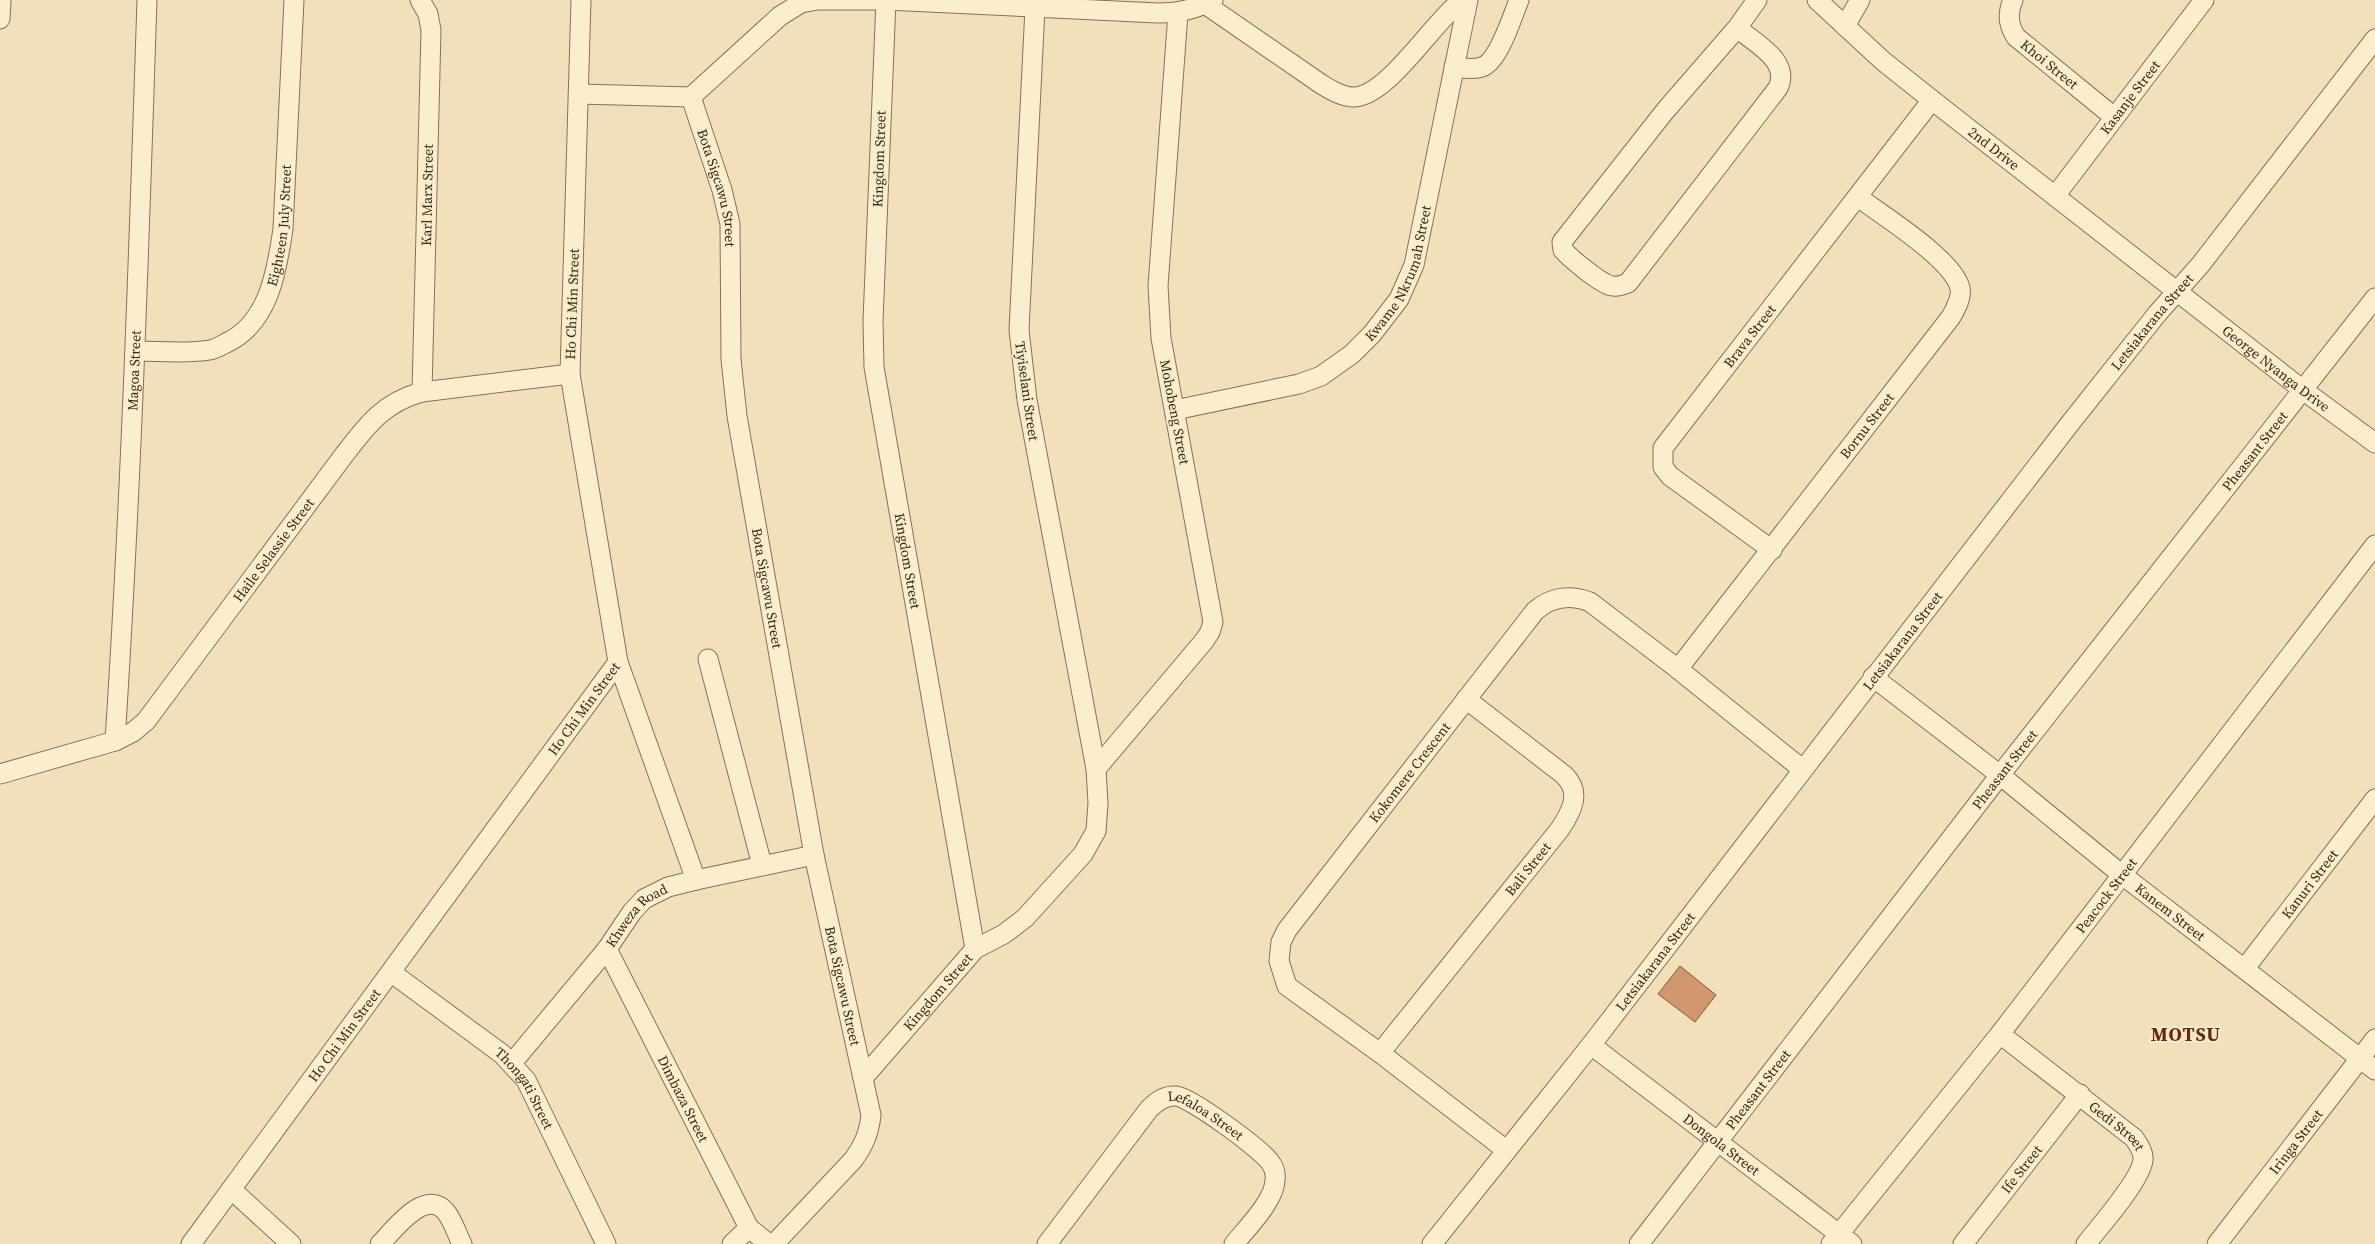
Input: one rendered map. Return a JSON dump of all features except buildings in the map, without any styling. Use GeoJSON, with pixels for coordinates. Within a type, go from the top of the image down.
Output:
{"type":"FeatureCollection","features":[{"type":"Feature","properties":{"kind":"street"},"geometry":{"type":"LineString","coordinates":[[0,19],[1,0]]}},
{"type":"Feature","properties":{"kind":"street","name":"Magoa Street"},"geometry":{"type":"LineString","coordinates":[[116,742],[128,546],[147,0]]}},
{"type":"Feature","properties":{"kind":"street","name":"Eighteen July Street"},"geometry":{"type":"LineString","coordinates":[[136,351],[212,350],[232,340],[249,327],[261,310],[272,286],[283,229],[294,0]]}},
{"type":"Feature","properties":{"kind":"street","name":"Karl Marx Street"},"geometry":{"type":"LineString","coordinates":[[420,0],[428,14],[431,30],[422,392]]}},
{"type":"Feature","properties":{"kind":"street","name":"Ho Chi Min Street"},"geometry":{"type":"LineString","coordinates":[[191,1244],[392,973],[618,662],[570,374],[582,0]]}},
{"type":"Feature","properties":{"kind":"street"},"geometry":{"type":"LineString","coordinates":[[580,94],[691,97],[780,16],[794,7],[818,0],[886,0],[1178,13],[1209,2],[1322,84],[1339,94],[1353,97],[1365,95],[1391,76],[1443,17],[1462,0]]}},
{"type":"Feature","properties":{"kind":"street","name":"Kingdom Street"},"geometry":{"type":"LineString","coordinates":[[863,1078],[975,949],[874,368],[873,321],[886,0]]}},
{"type":"Feature","properties":{"kind":"street","name":"Kwame Nkrumah Street"},"geometry":{"type":"LineString","coordinates":[[1175,410],[1299,384],[1321,376],[1352,354],[1393,308],[1406,288],[1414,265],[1468,0]]}},
{"type":"Feature","properties":{"kind":"street"},"geometry":{"type":"LineString","coordinates":[[1454,67],[1474,68],[1490,63],[1496,54],[1520,0]]}},
{"type":"Feature","properties":{"kind":"street"},"geometry":{"type":"LineString","coordinates":[[1737,28],[1776,61],[1781,70],[1782,81],[1628,283],[1610,286],[1572,260],[1562,250],[1562,242],[1665,111],[1737,28],[1757,0]]}},
{"type":"Feature","properties":{"kind":"street","name":"2nd Drive"},"geometry":{"type":"LineString","coordinates":[[1817,0],[1883,61],[2177,291]]}},
{"type":"Feature","properties":{"kind":"street"},"geometry":{"type":"LineString","coordinates":[[1844,26],[1860,0]]}},
{"type":"Feature","properties":{"kind":"street","name":"Khoi Street"},"geometry":{"type":"LineString","coordinates":[[2013,0],[2008,20],[2016,36],[2114,117]]}},
{"type":"Feature","properties":{"kind":"street","name":"Kasanje Street"},"geometry":{"type":"LineString","coordinates":[[2056,196],[2204,0]]}},
{"type":"Feature","properties":{"kind":"street","name":"Tiyiselani Street"},"geometry":{"type":"LineString","coordinates":[[975,949],[1004,934],[1025,918],[1092,842],[1098,820],[1096,769],[1027,400],[1019,330],[1035,8]]}},
{"type":"Feature","properties":{"kind":"street","name":"Mohobeng Street"},"geometry":{"type":"LineString","coordinates":[[1096,769],[1204,641],[1212,628],[1212,608],[1160,338],[1158,286],[1178,13]]}},
{"type":"Feature","properties":{"kind":"street","name":"Letsiakarana Street"},"geometry":{"type":"LineString","coordinates":[[1432,1244],[1590,1044],[2074,419],[2375,40]]}},
{"type":"Feature","properties":{"kind":"street","name":"Bota Sigcawu Street"},"geometry":{"type":"LineString","coordinates":[[691,97],[722,190],[730,224],[731,359],[736,416],[814,855],[871,1115],[869,1132],[863,1147],[774,1244]]}},
{"type":"Feature","properties":{"kind":"street","name":"Brava Street"},"geometry":{"type":"LineString","coordinates":[[1772,550],[1670,476],[1663,467],[1663,448],[1932,100]]}},
{"type":"Feature","properties":{"kind":"street","name":"Bornu Street"},"geometry":{"type":"LineString","coordinates":[[1678,669],[1951,317],[1958,302],[1960,290],[1957,280],[1942,261],[1858,196]]}},
{"type":"Feature","properties":{"kind":"street","name":"George Nyanga Drive"},"geometry":{"type":"LineString","coordinates":[[2177,291],[2375,444]]}},
{"type":"Feature","properties":{"kind":"street","name":"Pheasant Street"},"geometry":{"type":"LineString","coordinates":[[1639,1244],[2000,775],[2375,298]]}},
{"type":"Feature","properties":{"kind":"street","name":"Haile Selassie Street"},"geometry":{"type":"LineString","coordinates":[[0,774],[116,742],[133,732],[146,721],[369,422],[404,397],[422,392],[570,374]]}},
{"type":"Feature","properties":{"kind":"street","name":"Peacock Street"},"geometry":{"type":"LineString","coordinates":[[1841,1241],[2375,545]]}},
{"type":"Feature","properties":{"kind":"street","name":"Kokomere Crescent"},"geometry":{"type":"LineString","coordinates":[[1506,1150],[1380,1053],[1287,986],[1279,961],[1281,942],[1293,922],[1466,699],[1534,612],[1544,604],[1565,597],[1577,597],[1590,602],[1678,669],[1802,769]]}},
{"type":"Feature","properties":{"kind":"street"},"geometry":{"type":"LineString","coordinates":[[708,659],[762,865]]}},
{"type":"Feature","properties":{"kind":"street"},"geometry":{"type":"LineString","coordinates":[[618,662],[696,880]]}},
{"type":"Feature","properties":{"kind":"street","name":"Kanem Street"},"geometry":{"type":"LineString","coordinates":[[1873,677],[2000,775],[2122,874],[2368,1064]]}},
{"type":"Feature","properties":{"kind":"street","name":"Bali Street"},"geometry":{"type":"LineString","coordinates":[[1380,1053],[1560,829],[1567,819],[1575,799],[1575,790],[1571,782],[1564,775],[1466,699]]}},
{"type":"Feature","properties":{"kind":"street","name":"Kanuri Street"},"geometry":{"type":"LineString","coordinates":[[2246,968],[2375,799]]}},
{"type":"Feature","properties":{"kind":"street","name":"Khweza Road"},"geometry":{"type":"LineString","coordinates":[[512,1063],[607,949],[632,912],[644,899],[668,887],[814,855]]}},
{"type":"Feature","properties":{"kind":"street","name":"Dimbaza Street"},"geometry":{"type":"LineString","coordinates":[[607,949],[749,1228]]}},
{"type":"Feature","properties":{"kind":"street","name":"Thongati Street"},"geometry":{"type":"LineString","coordinates":[[392,973],[512,1063],[537,1099],[606,1244]]}},
{"type":"Feature","properties":{"kind":"street","name":"Gedi Street"},"geometry":{"type":"LineString","coordinates":[[2000,1034],[2080,1094],[2134,1138],[2143,1159],[2136,1178],[2086,1244]]}},
{"type":"Feature","properties":{"kind":"street","name":"Iringa Street"},"geometry":{"type":"LineString","coordinates":[[2217,1244],[2368,1064],[2375,1040]]}},
{"type":"Feature","properties":{"kind":"street","name":"Dongola Street"},"geometry":{"type":"LineString","coordinates":[[1590,1044],[1719,1142],[1841,1241]]}},
{"type":"Feature","properties":{"kind":"street","name":"Ife Street"},"geometry":{"type":"LineString","coordinates":[[1963,1244],[2080,1094]]}},
{"type":"Feature","properties":{"kind":"street","name":"Lefaloa Street"},"geometry":{"type":"LineString","coordinates":[[1047,1244],[1149,1108],[1157,1101],[1174,1095],[1191,1101],[1264,1155],[1274,1169],[1274,1190],[1269,1200],[1234,1244]]}},
{"type":"Feature","properties":{"kind":"street"},"geometry":{"type":"LineString","coordinates":[[232,1190],[291,1244]]}},
{"type":"Feature","properties":{"kind":"street"},"geometry":{"type":"LineString","coordinates":[[380,1244],[409,1214],[418,1208],[432,1204],[446,1212],[462,1244]]}},
{"type":"Feature","properties":{"kind":"street"},"geometry":{"type":"LineString","coordinates":[[732,1244],[749,1228],[769,1244]]}},
{"type":"Feature","properties":{"kind":"district","name":"MOTSU"},"geometry":{"type":"Point","coordinates":[2186,1034]}}]}
